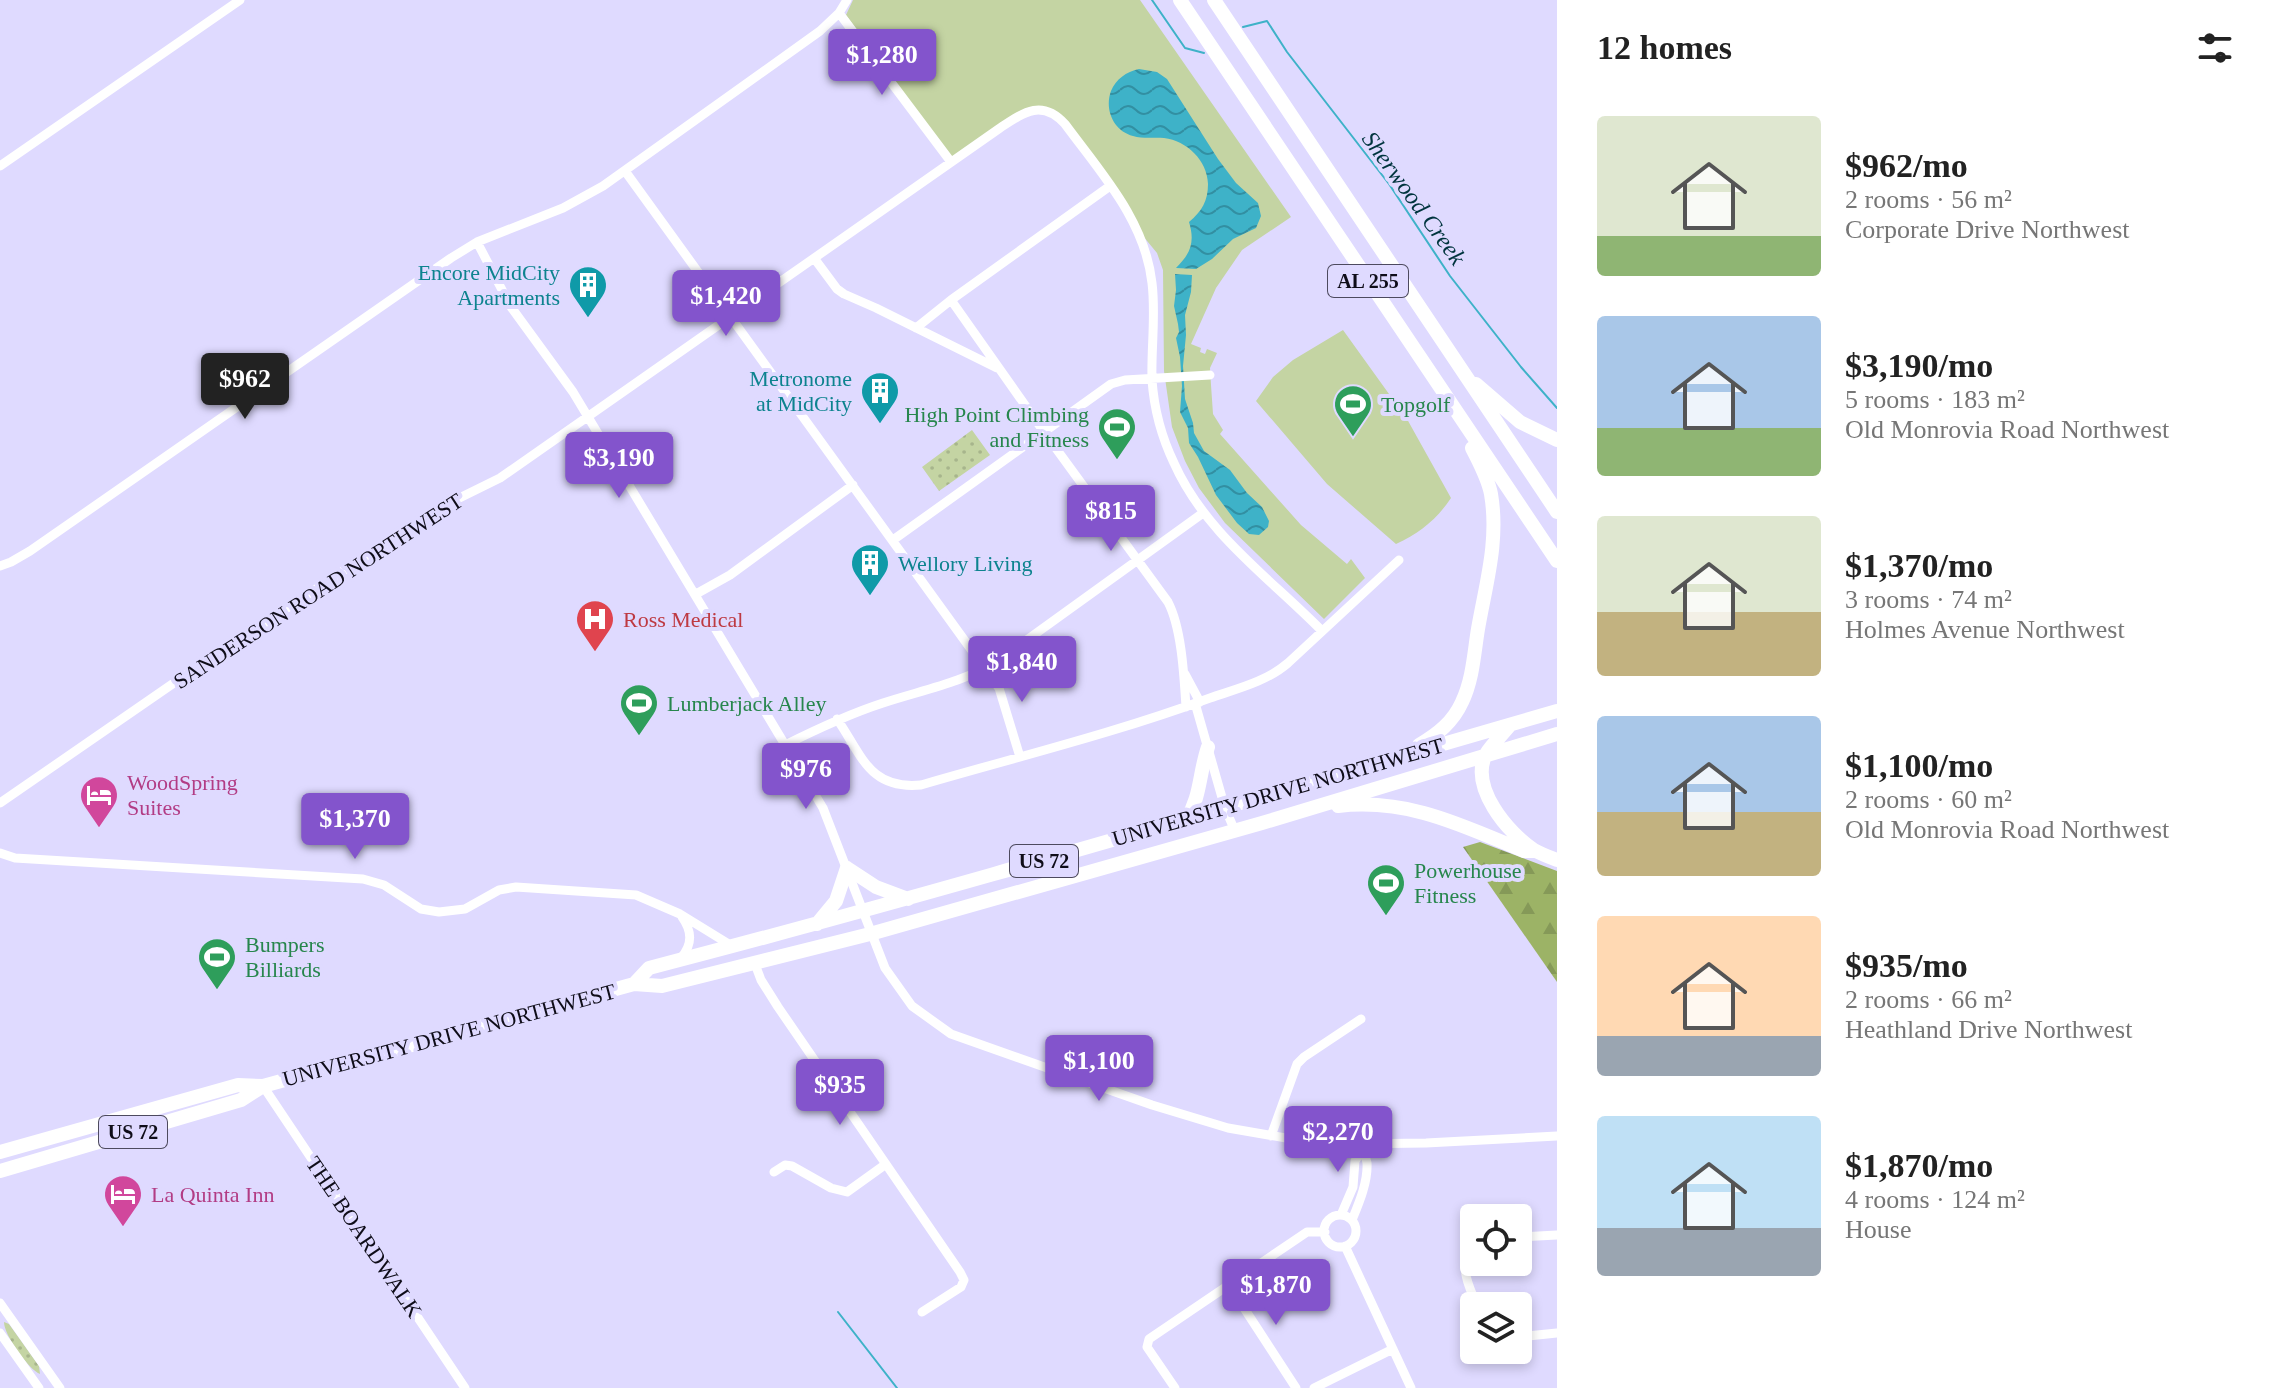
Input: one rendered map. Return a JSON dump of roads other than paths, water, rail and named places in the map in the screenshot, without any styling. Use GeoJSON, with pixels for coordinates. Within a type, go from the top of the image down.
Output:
{"type":"FeatureCollection","features":[{"type":"Feature","properties":{"kind":"highway","name":"AL 255"},"geometry":{"type":"LineString","coordinates":[[1180,0],[1557,561]]}},
{"type":"Feature","properties":{"kind":"highway","name":"AL 255"},"geometry":{"type":"LineString","coordinates":[[1214,0],[1557,512]]}},
{"type":"Feature","properties":{"kind":"highway"},"geometry":{"type":"LineString","coordinates":[[1462,373],[1520,422],[1557,440]]}},
{"type":"Feature","properties":{"kind":"highway"},"geometry":{"type":"LineString","coordinates":[[1409,753],[1446,726],[1462,703],[1472,669],[1494,543],[1491,491],[1456,411]]}},
{"type":"Feature","properties":{"kind":"highway","name":"UNIVERSITY DRIVE NORTHWEST"},"geometry":{"type":"LineString","coordinates":[[634,984],[649,968],[863,912],[1557,711]]}},
{"type":"Feature","properties":{"kind":"highway"},"geometry":{"type":"LineString","coordinates":[[1511,725],[1486,754],[1483,765],[1483,777],[1492,806],[1509,830],[1535,851],[1557,860]]}},
{"type":"Feature","properties":{"kind":"highway","name":"UNIVERSITY DRIVE NORTHWEST"},"geometry":{"type":"LineString","coordinates":[[0,1171],[241,1100],[263,1086],[634,984],[662,986],[870,934],[1230,832],[1557,734]]}},
{"type":"Feature","properties":{"kind":"highway"},"geometry":{"type":"LineString","coordinates":[[1186,820],[1198,798],[1200,771],[1208,747]]}},
{"type":"Feature","properties":{"kind":"highway"},"geometry":{"type":"LineString","coordinates":[[1302,811],[1358,804],[1400,806],[1461,824],[1524,851],[1535,851]]}},
{"type":"Feature","properties":{"kind":"highway"},"geometry":{"type":"LineString","coordinates":[[817,924],[836,901],[847,868],[876,887],[908,899]]}},
{"type":"Feature","properties":{"kind":"highway","name":"UNIVERSITY DRIVE NORTHWEST"},"geometry":{"type":"LineString","coordinates":[[0,1152],[238,1085],[263,1086]]}},
{"type":"Feature","properties":{"kind":"street"},"geometry":{"type":"LineString","coordinates":[[0,166],[240,0]]}},
{"type":"Feature","properties":{"kind":"street"},"geometry":{"type":"LineString","coordinates":[[0,566],[30,551],[429,272],[477,242],[563,208],[625,171],[820,31],[839,13],[847,0]]}},
{"type":"Feature","properties":{"kind":"street"},"geometry":{"type":"LineString","coordinates":[[839,13],[951,162]]}},
{"type":"Feature","properties":{"kind":"street","name":"SANDERSON ROAD NORTHWEST"},"geometry":{"type":"LineString","coordinates":[[0,803],[184,676],[437,509],[500,478],[1022,113],[1034,109],[1057,115],[1110,186]]}},
{"type":"Feature","properties":{"kind":"street"},"geometry":{"type":"LineString","coordinates":[[625,171],[999,688],[1020,757]]}},
{"type":"Feature","properties":{"kind":"street"},"geometry":{"type":"LineString","coordinates":[[916,328],[1110,186],[1138,230],[1150,268],[1152,378],[1167,448],[1203,513],[1322,631]]}},
{"type":"Feature","properties":{"kind":"street"},"geometry":{"type":"LineString","coordinates":[[477,242],[511,307],[573,392],[823,808],[885,968],[912,1006],[951,1034],[1228,1128],[1362,1147],[1557,1136]]}},
{"type":"Feature","properties":{"kind":"street"},"geometry":{"type":"LineString","coordinates":[[814,258],[844,294],[999,369]]}},
{"type":"Feature","properties":{"kind":"street"},"geometry":{"type":"LineString","coordinates":[[951,300],[1171,608],[1184,671],[1230,832]]}},
{"type":"Feature","properties":{"kind":"street"},"geometry":{"type":"LineString","coordinates":[[893,540],[1111,384],[1125,380],[1210,375]]}},
{"type":"Feature","properties":{"kind":"street"},"geometry":{"type":"LineString","coordinates":[[696,594],[730,575],[853,485]]}},
{"type":"Feature","properties":{"kind":"street"},"geometry":{"type":"LineString","coordinates":[[785,745],[837,719],[974,676],[1203,513]]}},
{"type":"Feature","properties":{"kind":"street"},"geometry":{"type":"LineString","coordinates":[[837,719],[865,764],[877,776],[892,784],[921,785],[1020,757],[1194,704],[1271,675],[1399,560]]}},
{"type":"Feature","properties":{"kind":"street"},"geometry":{"type":"LineString","coordinates":[[1184,671],[1194,704]]}},
{"type":"Feature","properties":{"kind":"street"},"geometry":{"type":"LineString","coordinates":[[0,853],[15,858],[363,879],[384,885],[421,909],[439,912],[465,909],[499,890],[516,887],[636,895],[680,914],[732,946]]}},
{"type":"Feature","properties":{"kind":"street"},"geometry":{"type":"LineString","coordinates":[[678,961],[690,940],[690,929],[680,914]]}},
{"type":"Feature","properties":{"kind":"street"},"geometry":{"type":"LineString","coordinates":[[755,964],[778,1007],[964,1280],[961,1287],[922,1312]]}},
{"type":"Feature","properties":{"kind":"street"},"geometry":{"type":"LineString","coordinates":[[1271,1136],[1297,1064],[1361,1019]]}},
{"type":"Feature","properties":{"kind":"street","name":"THE BOARDWALK"},"geometry":{"type":"LineString","coordinates":[[263,1086],[465,1388]]}},
{"type":"Feature","properties":{"kind":"street"},"geometry":{"type":"LineString","coordinates":[[1341,1215],[1353,1187],[1355,1161],[1362,1147]]}},
{"type":"Feature","properties":{"kind":"street"},"geometry":{"type":"LineString","coordinates":[[1352,1220],[1365,1183],[1367,1160],[1362,1147]]}},
{"type":"Feature","properties":{"kind":"street"},"geometry":{"type":"LineString","coordinates":[[774,1172],[785,1165],[792,1166],[831,1188],[847,1192],[886,1164]]}},
{"type":"Feature","properties":{"kind":"street"},"geometry":{"type":"LineString","coordinates":[[1341,1215],[1352,1220],[1356,1228],[1355,1237],[1345,1246],[1331,1244],[1325,1232],[1331,1218],[1341,1215]]}},
{"type":"Feature","properties":{"kind":"street"},"geometry":{"type":"LineString","coordinates":[[1175,1388],[1147,1347],[1149,1339],[1307,1232],[1325,1232]]}},
{"type":"Feature","properties":{"kind":"street"},"geometry":{"type":"LineString","coordinates":[[1532,1236],[1557,1235]]}},
{"type":"Feature","properties":{"kind":"street"},"geometry":{"type":"LineString","coordinates":[[1345,1246],[1411,1388]]}},
{"type":"Feature","properties":{"kind":"street"},"geometry":{"type":"LineString","coordinates":[[1229,1285],[1296,1388]]}},
{"type":"Feature","properties":{"kind":"street"},"geometry":{"type":"LineString","coordinates":[[0,1303],[60,1388]]}},
{"type":"Feature","properties":{"kind":"street"},"geometry":{"type":"LineString","coordinates":[[0,1333],[35,1387]]}},
{"type":"Feature","properties":{"kind":"street"},"geometry":{"type":"LineString","coordinates":[[1532,1336],[1557,1333]]}},
{"type":"Feature","properties":{"kind":"street"},"geometry":{"type":"LineString","coordinates":[[1314,1388],[1393,1349]]}},
{"type":"Feature","properties":{"kind":"water"},"geometry":{"type":"Polygon","coordinates":[[[1139,69],[1157,72],[1167,79],[1218,159],[1236,183],[1258,203],[1261,216],[1256,228],[1233,239],[1196,269],[1176,268],[1190,247],[1192,236],[1189,222],[1201,210],[1207,196],[1204,167],[1194,153],[1180,143],[1126,133],[1116,125],[1110,112],[1109,98],[1116,83],[1126,74],[1139,69]]]}},
{"type":"Feature","properties":{"kind":"water"},"geometry":{"type":"Polygon","coordinates":[[[1175,274],[1192,275],[1185,315],[1183,366],[1185,399],[1194,433],[1204,451],[1230,470],[1262,507],[1269,521],[1268,527],[1259,535],[1249,534],[1237,523],[1216,495],[1189,443],[1188,428],[1180,412],[1182,386],[1174,306],[1175,274]]]}},
{"type":"Feature","properties":{"kind":"waterway","name":"Sherwood Creek"},"geometry":{"type":"LineString","coordinates":[[1152,0],[1185,48],[1204,53]]}},
{"type":"Feature","properties":{"kind":"waterway","name":"Sherwood Creek"},"geometry":{"type":"LineString","coordinates":[[1243,27],[1267,21],[1287,52],[1389,184],[1450,276],[1557,408]]}},
{"type":"Feature","properties":{"kind":"waterway"},"geometry":{"type":"LineString","coordinates":[[838,1312],[897,1388]]}},
{"type":"Feature","properties":{"kind":"place","name":"Encore MidCity Apartments"},"geometry":{"type":"Point","coordinates":[588,319]}},
{"type":"Feature","properties":{"kind":"place","name":"Metronome at MidCity"},"geometry":{"type":"Point","coordinates":[880,425]}},
{"type":"Feature","properties":{"kind":"place","name":"Topgolf"},"geometry":{"type":"Point","coordinates":[1353,438]}},
{"type":"Feature","properties":{"kind":"place","name":"High Point Climbing and Fitness"},"geometry":{"type":"Point","coordinates":[1117,461]}},
{"type":"Feature","properties":{"kind":"place","name":"Wellory Living"},"geometry":{"type":"Point","coordinates":[870,597]}},
{"type":"Feature","properties":{"kind":"place","name":"Ross Medical"},"geometry":{"type":"Point","coordinates":[595,653]}},
{"type":"Feature","properties":{"kind":"place","name":"Lumberjack Alley"},"geometry":{"type":"Point","coordinates":[639,737]}},
{"type":"Feature","properties":{"kind":"place","name":"WoodSpring Suites"},"geometry":{"type":"Point","coordinates":[99,829]}},
{"type":"Feature","properties":{"kind":"place","name":"Powerhouse Fitness"},"geometry":{"type":"Point","coordinates":[1386,917]}},
{"type":"Feature","properties":{"kind":"place","name":"Bumpers Billiards"},"geometry":{"type":"Point","coordinates":[217,991]}},
{"type":"Feature","properties":{"kind":"place","name":"La Quinta Inn"},"geometry":{"type":"Point","coordinates":[123,1228]}}]}
